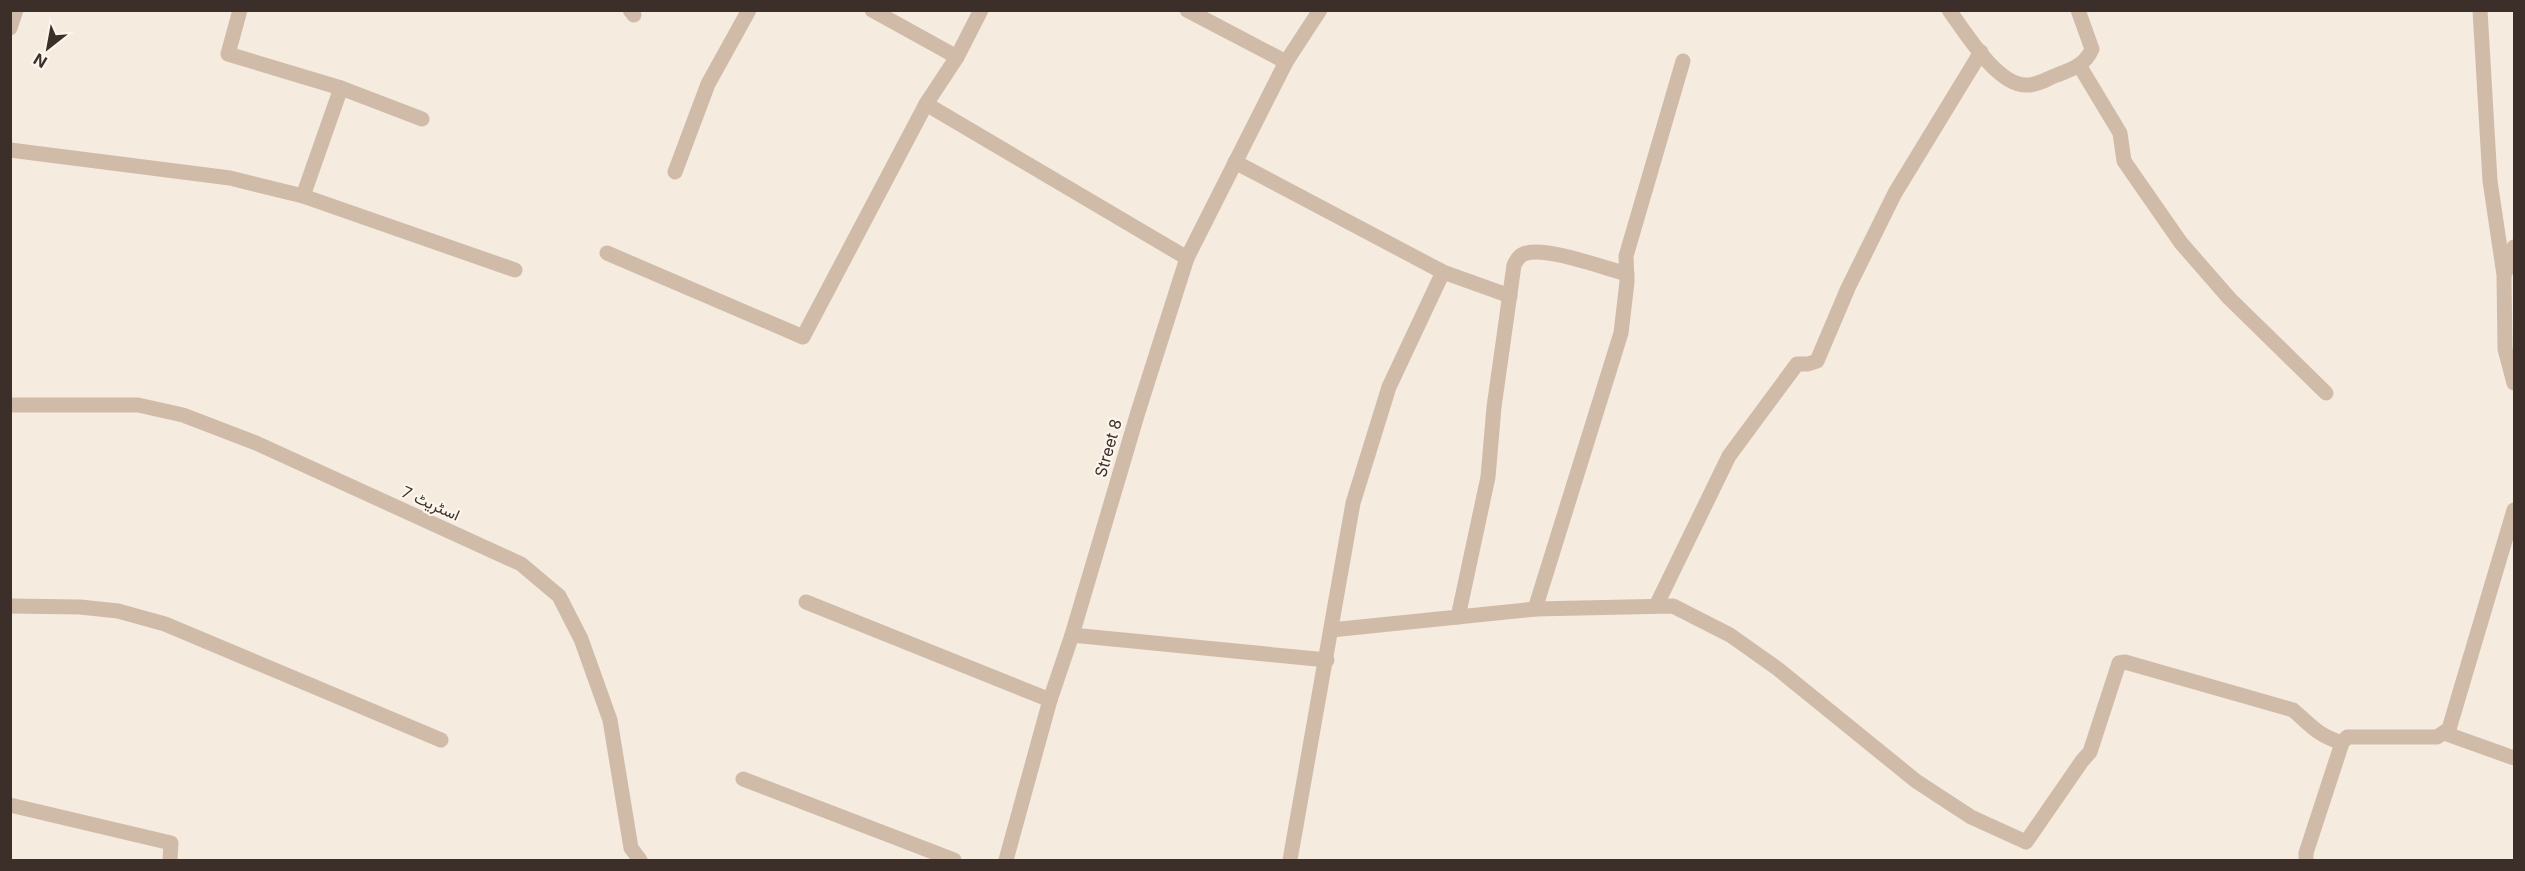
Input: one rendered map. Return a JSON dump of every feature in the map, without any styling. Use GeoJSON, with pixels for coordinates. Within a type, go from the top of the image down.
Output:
{"type":"FeatureCollection","features":[{"type":"Feature","properties":{"kind":"street"},"geometry":{"type":"LineString","coordinates":[[10,28],[16,10]]}},
{"type":"Feature","properties":{"kind":"street"},"geometry":{"type":"LineString","coordinates":[[240,10],[228,54],[341,88],[422,119]]}},
{"type":"Feature","properties":{"kind":"street"},"geometry":{"type":"LineString","coordinates":[[675,172],[708,84],[749,10]]}},
{"type":"Feature","properties":{"kind":"street"},"geometry":{"type":"LineString","coordinates":[[872,10],[957,57]]}},
{"type":"Feature","properties":{"kind":"street"},"geometry":{"type":"LineString","coordinates":[[607,252],[803,337],[926,104],[957,57],[981,10]]}},
{"type":"Feature","properties":{"kind":"street"},"geometry":{"type":"LineString","coordinates":[[1187,10],[1286,62]]}},
{"type":"Feature","properties":{"kind":"street","name":"Street 8"},"geometry":{"type":"LineString","coordinates":[[1006,861],[1050,700],[1187,258],[1286,62],[1320,10]]}},
{"type":"Feature","properties":{"kind":"street"},"geometry":{"type":"LineString","coordinates":[[1949,10],[1996,70],[2013,83],[2028,86],[2079,65],[2087,59],[2091,48],[2078,10]]}},
{"type":"Feature","properties":{"kind":"street"},"geometry":{"type":"LineString","coordinates":[[2480,10],[2490,181],[2504,274],[2505,349],[2514,383]]}},
{"type":"Feature","properties":{"kind":"street"},"geometry":{"type":"LineString","coordinates":[[1656,606],[1729,456],[1797,364],[1817,361],[1848,288],[1895,193],[1981,52]]}},
{"type":"Feature","properties":{"kind":"street"},"geometry":{"type":"LineString","coordinates":[[1535,609],[1621,333],[1627,274],[1626,256],[1683,60]]}},
{"type":"Feature","properties":{"kind":"street"},"geometry":{"type":"LineString","coordinates":[[2079,65],[2120,133],[2124,161],[2181,243],[2229,298],[2326,393]]}},
{"type":"Feature","properties":{"kind":"street"},"geometry":{"type":"LineString","coordinates":[[303,196],[341,88]]}},
{"type":"Feature","properties":{"kind":"street"},"geometry":{"type":"LineString","coordinates":[[926,104],[1187,258]]}},
{"type":"Feature","properties":{"kind":"street"},"geometry":{"type":"LineString","coordinates":[[10,150],[230,178],[303,196],[515,270]]}},
{"type":"Feature","properties":{"kind":"street"},"geometry":{"type":"LineString","coordinates":[[1235,162],[1443,272],[1510,296]]}},
{"type":"Feature","properties":{"kind":"street"},"geometry":{"type":"LineString","coordinates":[[2504,274],[2514,247]]}},
{"type":"Feature","properties":{"kind":"street"},"geometry":{"type":"LineString","coordinates":[[1458,617],[1488,477],[1494,407],[1514,265],[1520,256],[1528,252],[1548,253],[1627,274]]}},
{"type":"Feature","properties":{"kind":"street"},"geometry":{"type":"LineString","coordinates":[[1290,861],[1353,503],[1389,387],[1443,272]]}},
{"type":"Feature","properties":{"kind":"street","name":"اسٹریٹ 7"},"geometry":{"type":"LineString","coordinates":[[10,405],[138,405],[183,415],[256,443],[521,564],[559,596],[581,639],[610,720],[631,848],[640,861]]}},
{"type":"Feature","properties":{"kind":"street"},"geometry":{"type":"LineString","coordinates":[[2306,861],[2342,743],[2347,737],[2437,737],[2449,729],[2514,510]]}},
{"type":"Feature","properties":{"kind":"street"},"geometry":{"type":"LineString","coordinates":[[806,602],[1050,700]]}},
{"type":"Feature","properties":{"kind":"street"},"geometry":{"type":"LineString","coordinates":[[10,606],[80,607],[118,611],[165,624],[441,740]]}},
{"type":"Feature","properties":{"kind":"street"},"geometry":{"type":"LineString","coordinates":[[1331,630],[1535,609],[1673,606],[1730,635],[1778,669],[1916,781],[1971,817],[2026,842],[2082,760],[2090,752],[2119,663],[2125,662],[2293,710],[2322,736],[2342,743]]}},
{"type":"Feature","properties":{"kind":"street"},"geometry":{"type":"LineString","coordinates":[[1072,635],[1327,660]]}},
{"type":"Feature","properties":{"kind":"street"},"geometry":{"type":"LineString","coordinates":[[2444,733],[2514,758]]}},
{"type":"Feature","properties":{"kind":"street"},"geometry":{"type":"LineString","coordinates":[[743,779],[954,861]]}},
{"type":"Feature","properties":{"kind":"street"},"geometry":{"type":"LineString","coordinates":[[10,804],[171,843],[170,861]]}}]}
